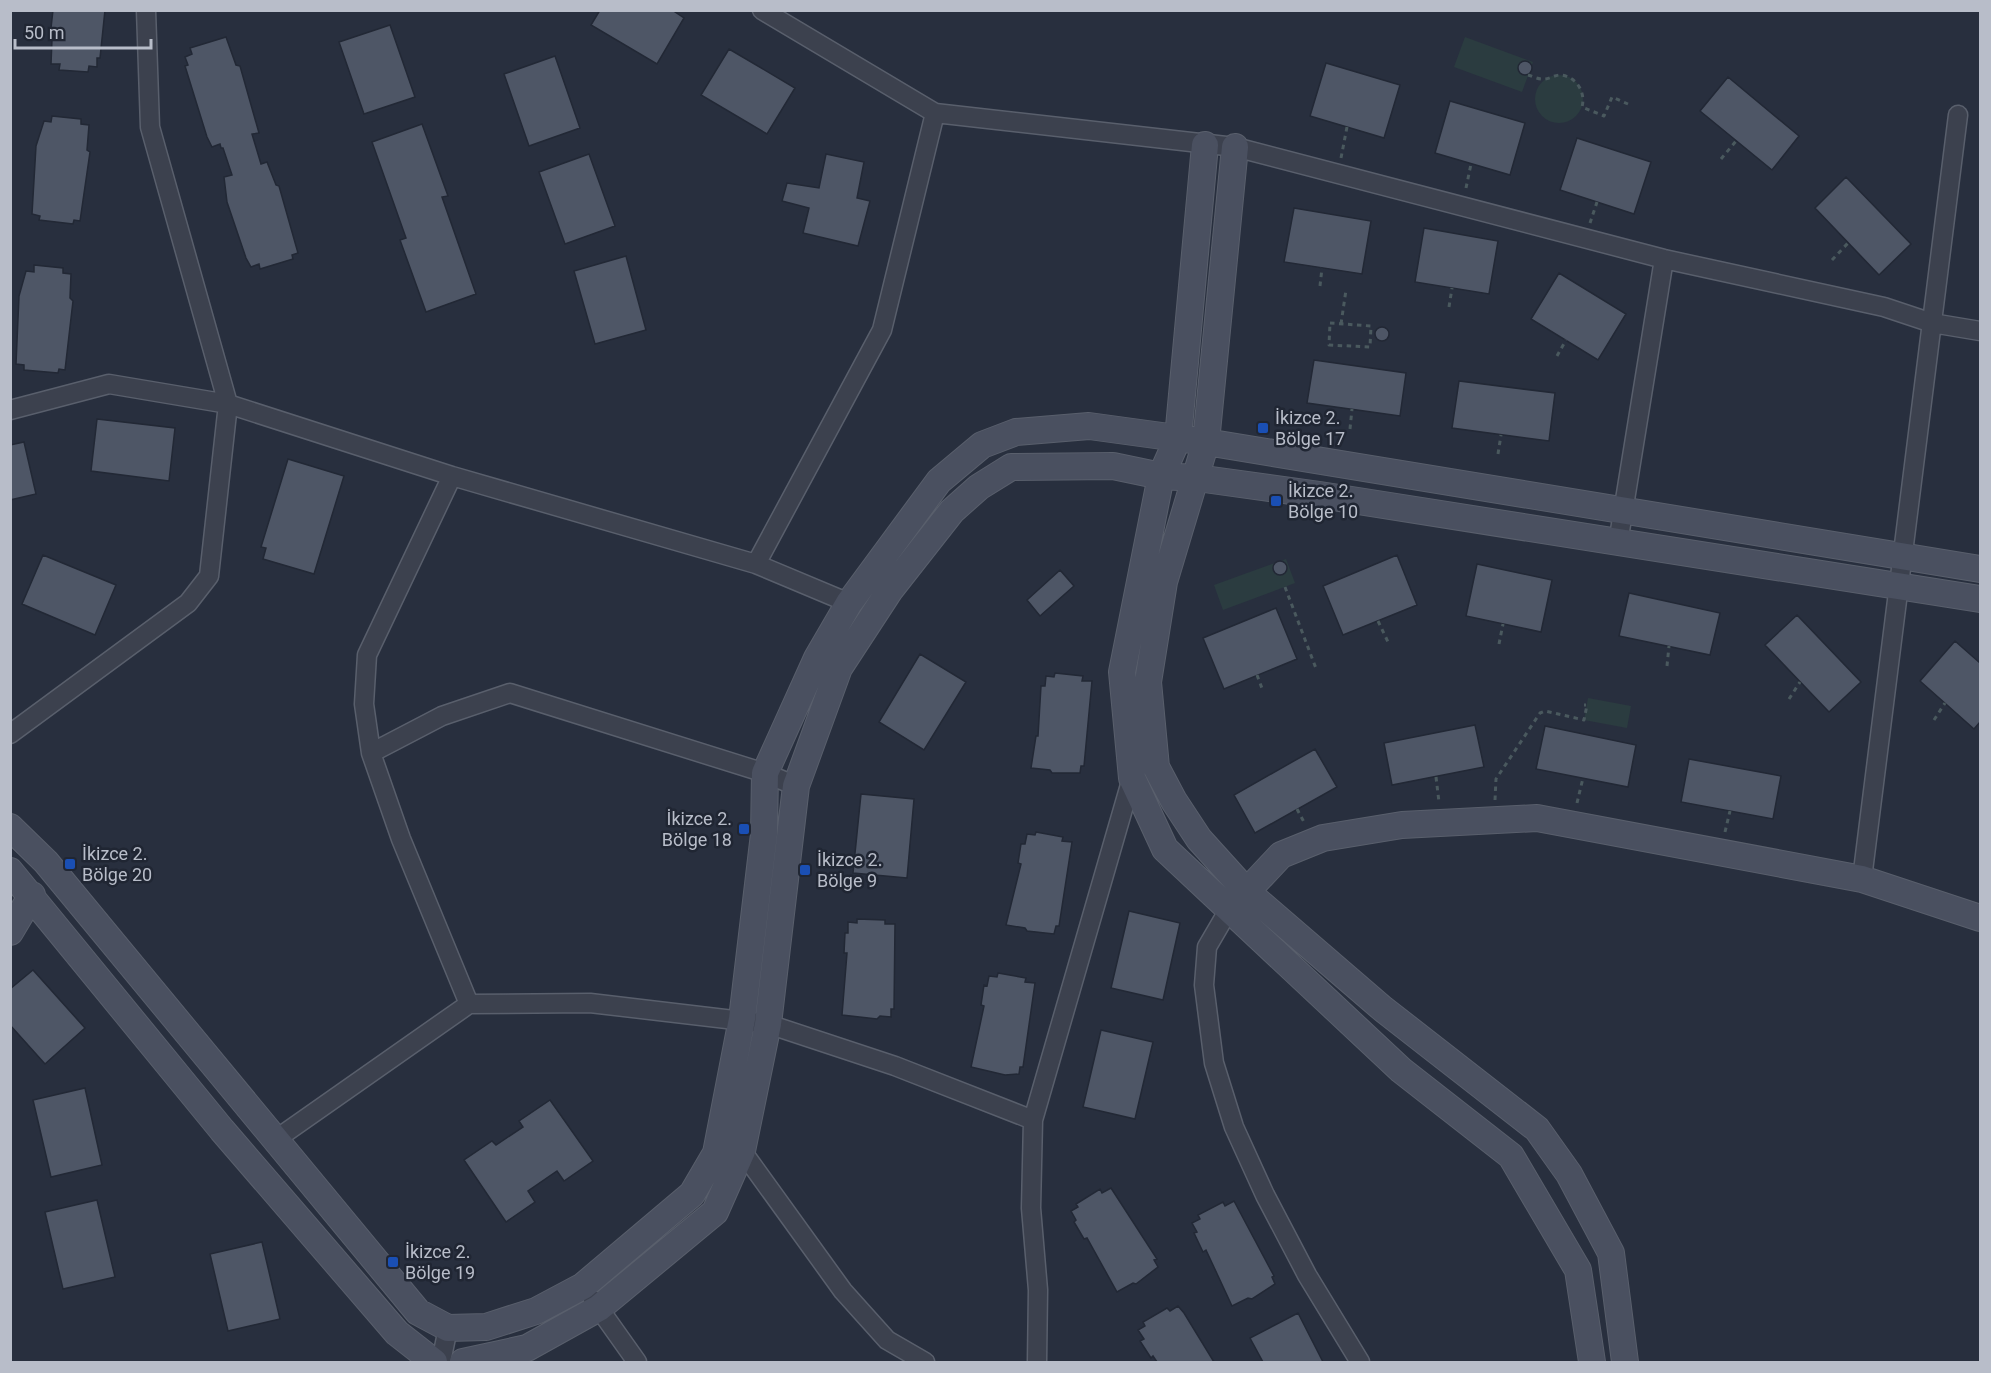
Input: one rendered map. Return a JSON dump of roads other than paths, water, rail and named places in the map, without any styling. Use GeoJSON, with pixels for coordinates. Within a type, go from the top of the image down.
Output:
{"type":"FeatureCollection","features":[{"type":"Feature","properties":{"kind":"main road"},"geometry":{"type":"LineString","coordinates":[[1204,144],[1178,438],[1161,476],[1122,672],[1132,778],[1165,849],[1228,911],[1401,1070],[1511,1156],[1578,1270],[1592,1362]]}},
{"type":"Feature","properties":{"kind":"main road"},"geometry":{"type":"LineString","coordinates":[[1235,147],[1206,442],[1164,582],[1148,682],[1151,734],[1156,767],[1174,801],[1199,839],[1246,891],[1383,1010],[1537,1129],[1569,1174],[1611,1253],[1626,1362]]}},
{"type":"Feature","properties":{"kind":"main road"},"geometry":{"type":"LineString","coordinates":[[10,827],[46,862],[418,1312],[448,1328],[486,1327],[536,1311],[583,1286],[692,1194],[716,1153],[742,1019],[764,834],[765,773],[817,657],[849,603],[939,481],[981,445],[1016,432],[1089,426],[1206,442],[1980,569]]}},
{"type":"Feature","properties":{"kind":"main road"},"geometry":{"type":"LineString","coordinates":[[464,1362],[527,1348],[599,1308],[716,1212],[742,1151],[768,1024],[796,786],[840,668],[890,590],[952,511],[979,487],[1011,467],[1113,466],[1161,476],[1197,478],[1980,599]]}},
{"type":"Feature","properties":{"kind":"main road"},"geometry":{"type":"LineString","coordinates":[[1228,911],[1281,855],[1323,838],[1402,825],[1537,818],[1862,879],[1980,918]]}},
{"type":"Feature","properties":{"kind":"main road"},"geometry":{"type":"LineString","coordinates":[[10,871],[222,1130],[397,1333],[434,1362]]}},
{"type":"Feature","properties":{"kind":"main road"},"geometry":{"type":"LineString","coordinates":[[10,932],[32,896]]}},
{"type":"Feature","properties":{"kind":"street"},"geometry":{"type":"LineString","coordinates":[[10,734],[188,603],[209,576],[228,404],[150,127],[146,10]]}},
{"type":"Feature","properties":{"kind":"street"},"geometry":{"type":"LineString","coordinates":[[762,10],[935,113],[1235,147],[1664,259],[1884,307],[1932,323],[1980,331]]}},
{"type":"Feature","properties":{"kind":"street"},"geometry":{"type":"LineString","coordinates":[[756,564],[882,330],[935,113]]}},
{"type":"Feature","properties":{"kind":"street"},"geometry":{"type":"LineString","coordinates":[[1862,879],[1958,115]]}},
{"type":"Feature","properties":{"kind":"street"},"geometry":{"type":"LineString","coordinates":[[1618,543],[1664,259]]}},
{"type":"Feature","properties":{"kind":"street"},"geometry":{"type":"LineString","coordinates":[[10,410],[109,384],[228,404],[452,476],[756,564],[849,603]]}},
{"type":"Feature","properties":{"kind":"street"},"geometry":{"type":"LineString","coordinates":[[452,476],[367,655],[364,704],[371,753],[401,839],[469,1004]]}},
{"type":"Feature","properties":{"kind":"street"},"geometry":{"type":"LineString","coordinates":[[371,753],[442,716],[510,693],[765,773],[796,786]]}},
{"type":"Feature","properties":{"kind":"street"},"geometry":{"type":"LineString","coordinates":[[1037,1362],[1038,1290],[1030,1208],[1033,1120],[1132,778]]}},
{"type":"Feature","properties":{"kind":"street"},"geometry":{"type":"LineString","coordinates":[[1228,911],[1207,947],[1204,985],[1214,1063],[1234,1127],[1265,1195],[1307,1275],[1360,1362]]}},
{"type":"Feature","properties":{"kind":"street"},"geometry":{"type":"LineString","coordinates":[[275,1140],[469,1004],[590,1003],[742,1019],[768,1024],[895,1066],[1033,1120]]}},
{"type":"Feature","properties":{"kind":"street"},"geometry":{"type":"LineString","coordinates":[[742,1151],[843,1291],[887,1340],[925,1362]]}},
{"type":"Feature","properties":{"kind":"street"},"geometry":{"type":"LineString","coordinates":[[583,1286],[637,1362]]}},
{"type":"Feature","properties":{"kind":"street"},"geometry":{"type":"LineString","coordinates":[[441,1362],[448,1328]]}},
{"type":"Feature","properties":{"kind":"place","name":"İkizce 2. Bölge 17"},"geometry":{"type":"Point","coordinates":[1263,428]}},
{"type":"Feature","properties":{"kind":"place","name":"İkizce 2. Bölge 10"},"geometry":{"type":"Point","coordinates":[1276,501]}},
{"type":"Feature","properties":{"kind":"place","name":"İkizce 2. Bölge 18"},"geometry":{"type":"Point","coordinates":[744,829]}},
{"type":"Feature","properties":{"kind":"place","name":"İkizce 2. Bölge 20"},"geometry":{"type":"Point","coordinates":[70,864]}},
{"type":"Feature","properties":{"kind":"place","name":"İkizce 2. Bölge 9"},"geometry":{"type":"Point","coordinates":[805,870]}},
{"type":"Feature","properties":{"kind":"place","name":"İkizce 2. Bölge 19"},"geometry":{"type":"Point","coordinates":[393,1262]}}]}
